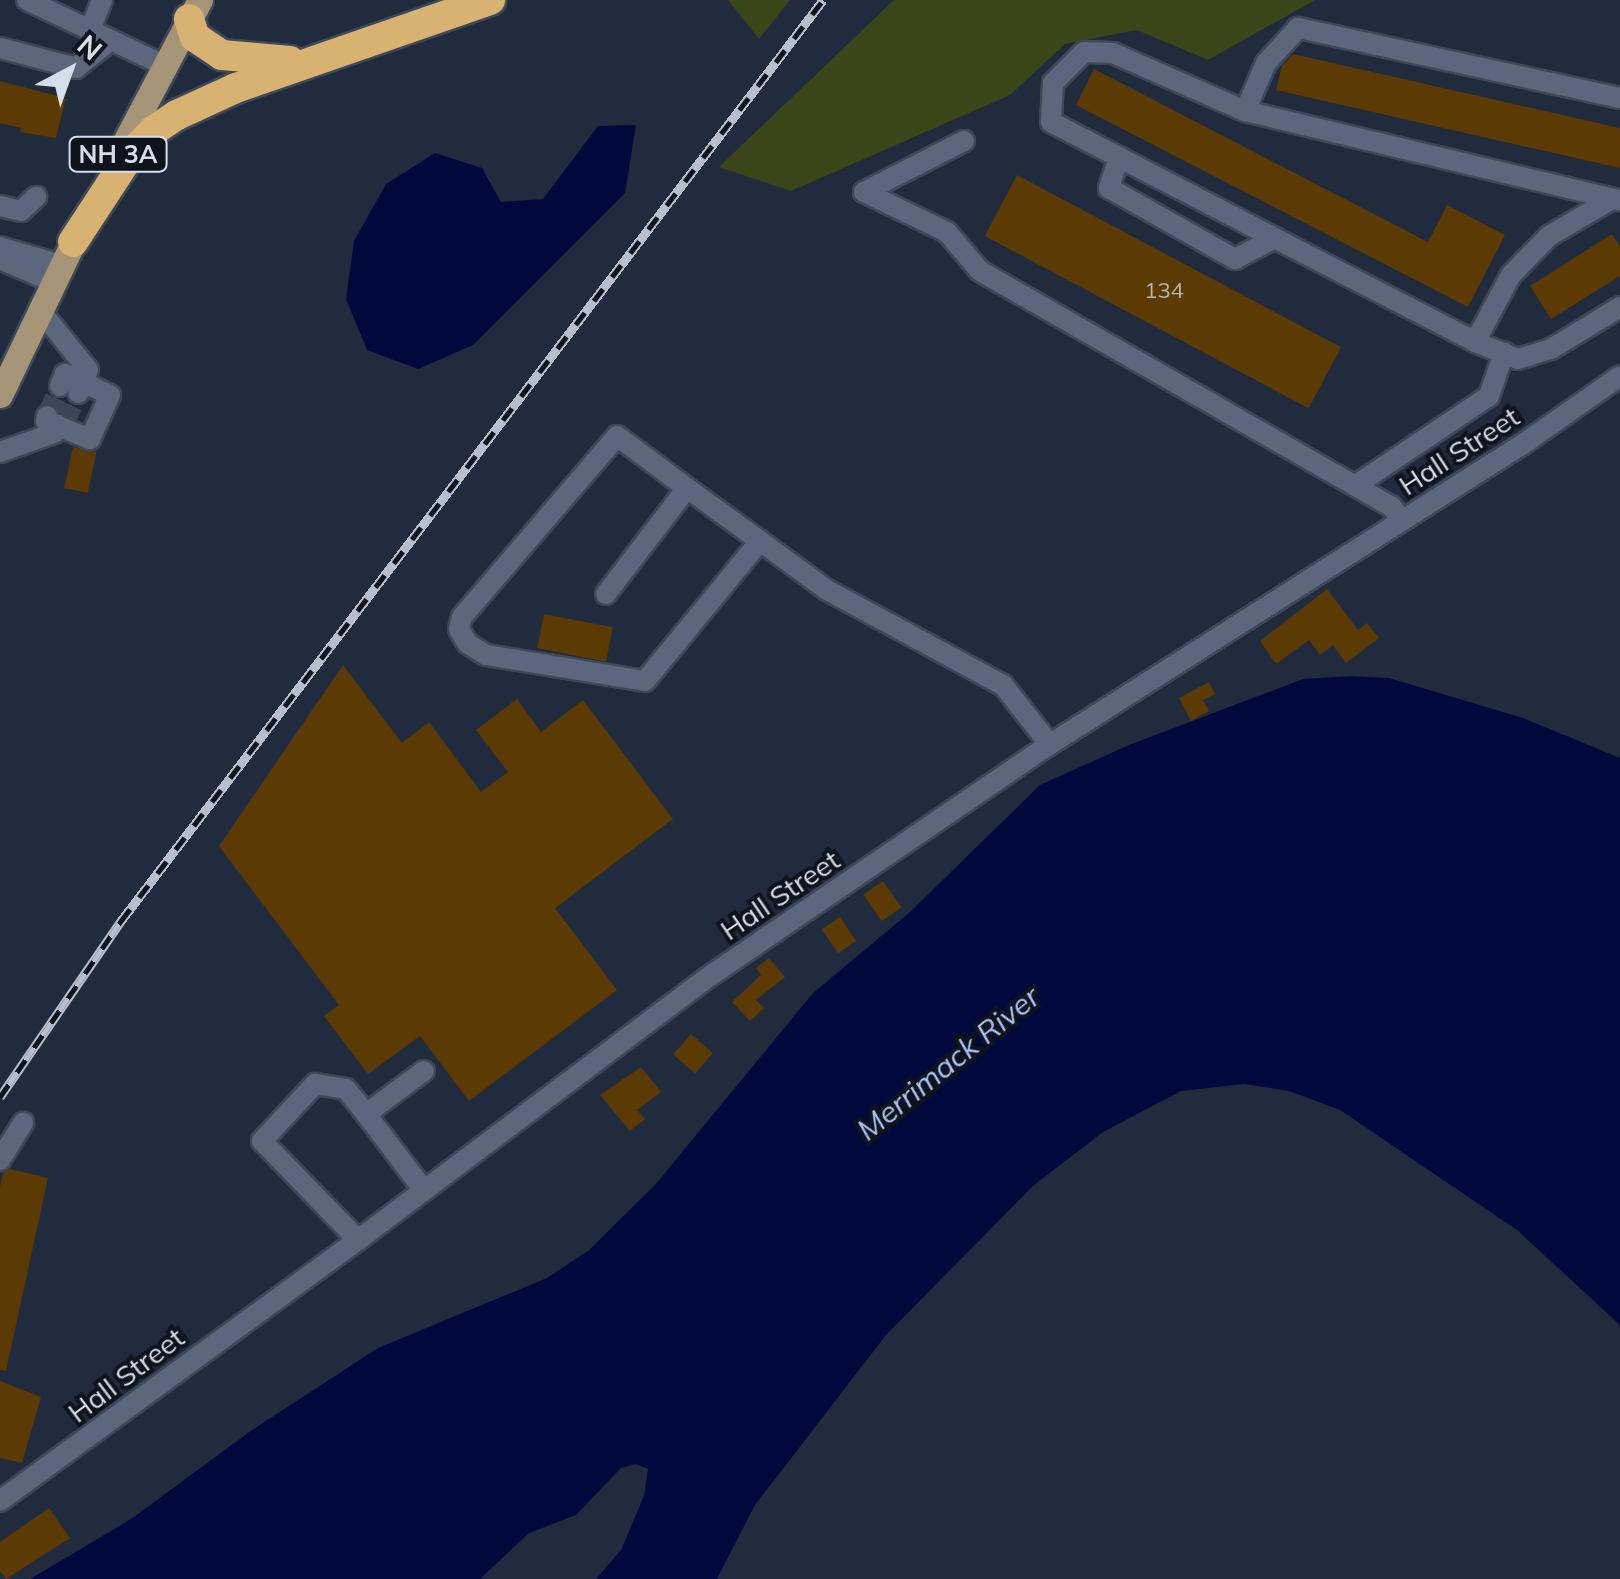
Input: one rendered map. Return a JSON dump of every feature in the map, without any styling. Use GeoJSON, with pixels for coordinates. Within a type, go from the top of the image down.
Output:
{"type":"FeatureCollection","features":[{"type":"Feature","properties":{"kind":"highway"},"geometry":{"type":"LineString","coordinates":[[62,263],[130,156],[161,125],[201,102],[490,0]]}},
{"type":"Feature","properties":{"kind":"highway"},"geometry":{"type":"LineString","coordinates":[[194,10],[195,37],[222,55],[271,62],[328,58]]}},
{"type":"Feature","properties":{"kind":"main road","name":"NH 3A"},"geometry":{"type":"LineString","coordinates":[[0,394],[62,263],[194,10]]}},
{"type":"Feature","properties":{"kind":"street"},"geometry":{"type":"LineString","coordinates":[[27,0],[163,65]]}},
{"type":"Feature","properties":{"kind":"street"},"geometry":{"type":"LineString","coordinates":[[90,30],[102,0]]}},
{"type":"Feature","properties":{"kind":"street"},"geometry":{"type":"LineString","coordinates":[[1246,112],[1266,63],[1298,28],[1620,98]]}},
{"type":"Feature","properties":{"kind":"street"},"geometry":{"type":"LineString","coordinates":[[0,48],[76,68],[112,40]]}},
{"type":"Feature","properties":{"kind":"street"},"geometry":{"type":"LineString","coordinates":[[1616,199],[1246,112],[1113,53],[1084,52],[1053,83],[1052,122],[1504,354],[1518,359],[1551,348],[1620,306]]}},
{"type":"Feature","properties":{"kind":"street"},"geometry":{"type":"LineString","coordinates":[[964,141],[864,192],[947,232],[980,271],[1356,485],[1391,506],[1402,520]]}},
{"type":"Feature","properties":{"kind":"street"},"geometry":{"type":"LineString","coordinates":[[1119,157],[1109,188],[1235,260],[1275,238]]}},
{"type":"Feature","properties":{"kind":"street"},"geometry":{"type":"LineString","coordinates":[[0,206],[21,211],[36,197]]}},
{"type":"Feature","properties":{"kind":"street"},"geometry":{"type":"LineString","coordinates":[[1475,342],[1511,275],[1549,236],[1616,199]]}},
{"type":"Feature","properties":{"kind":"street"},"geometry":{"type":"LineString","coordinates":[[1,252],[62,263]]}},
{"type":"Feature","properties":{"kind":"street"},"geometry":{"type":"LineString","coordinates":[[0,452],[54,433],[58,423],[90,439],[110,395],[74,387],[88,370],[40,309]]}},
{"type":"Feature","properties":{"kind":"street"},"geometry":{"type":"LineString","coordinates":[[1356,485],[1489,396],[1504,354]]}},
{"type":"Feature","properties":{"kind":"street","name":"Hall Street"},"geometry":{"type":"LineString","coordinates":[[0,1500],[358,1240],[707,978],[1050,745],[1620,376]]}},
{"type":"Feature","properties":{"kind":"street"},"geometry":{"type":"LineString","coordinates":[[760,541],[645,681],[522,664],[486,655],[468,643],[459,630],[462,618],[617,436],[827,590],[1003,685],[1050,745]]}},
{"type":"Feature","properties":{"kind":"street"},"geometry":{"type":"LineString","coordinates":[[606,594],[688,488]]}},
{"type":"Feature","properties":{"kind":"street"},"geometry":{"type":"LineString","coordinates":[[366,1114],[424,1070]]}},
{"type":"Feature","properties":{"kind":"street"},"geometry":{"type":"LineString","coordinates":[[358,1240],[262,1142],[315,1084],[346,1090],[422,1189]]}},
{"type":"Feature","properties":{"kind":"street"},"geometry":{"type":"LineString","coordinates":[[0,1160],[23,1123]]}},
{"type":"Feature","properties":{"kind":"green space"},"geometry":{"type":"Polygon","coordinates":[[[728,0],[790,0],[759,39],[728,0]]]}},
{"type":"Feature","properties":{"kind":"green space"},"geometry":{"type":"Polygon","coordinates":[[[894,0],[1315,0],[1208,60],[1137,30],[1065,44],[1010,95],[791,191],[719,167],[894,0]]]}},
{"type":"Feature","properties":{"kind":"water"},"geometry":{"type":"Polygon","coordinates":[[[636,125],[625,193],[473,345],[418,369],[367,350],[346,299],[354,241],[386,184],[435,153],[482,168],[501,202],[543,199],[598,126],[636,125]]]}},
{"type":"Feature","properties":{"kind":"water","name":"Merrimack River"},"geometry":{"type":"Polygon","coordinates":[[[1389,678],[1523,718],[1620,758],[1620,1325],[1517,1230],[1340,1110],[1289,1091],[1244,1084],[1181,1091],[1103,1132],[1033,1186],[886,1335],[755,1505],[717,1579],[596,1579],[621,1550],[644,1496],[648,1469],[636,1464],[621,1468],[576,1515],[529,1533],[480,1579],[30,1579],[131,1519],[252,1430],[378,1348],[547,1278],[588,1251],[655,1185],[813,993],[910,912],[1040,785],[1129,745],[1303,679],[1389,678]]]}},
{"type":"Feature","properties":{"kind":"building"},"geometry":{"type":"Polygon","coordinates":[[[1293,54],[1620,128],[1620,168],[1276,90],[1282,66],[1293,54]]]}},
{"type":"Feature","properties":{"kind":"building"},"geometry":{"type":"Polygon","coordinates":[[[1094,69],[1428,242],[1447,205],[1505,235],[1468,307],[1076,105],[1094,69]]]}},
{"type":"Feature","properties":{"kind":"building"},"geometry":{"type":"Polygon","coordinates":[[[0,81],[66,98],[56,138],[20,132],[21,128],[0,123],[0,81]]]}},
{"type":"Feature","properties":{"kind":"building"},"geometry":{"type":"Polygon","coordinates":[[[1017,175],[1341,347],[1309,408],[985,236],[1017,175]]]}},
{"type":"Feature","properties":{"kind":"building"},"geometry":{"type":"Polygon","coordinates":[[[1612,234],[1620,246],[1620,276],[1551,319],[1530,286],[1612,234]]]}},
{"type":"Feature","properties":{"kind":"building"},"geometry":{"type":"Polygon","coordinates":[[[73,447],[96,452],[88,493],[64,488],[73,447]]]}},
{"type":"Feature","properties":{"kind":"building"},"geometry":{"type":"Polygon","coordinates":[[[1327,589],[1358,630],[1367,623],[1379,638],[1346,663],[1333,645],[1320,655],[1309,640],[1276,664],[1260,641],[1327,589]]]}},
{"type":"Feature","properties":{"kind":"building"},"geometry":{"type":"Polygon","coordinates":[[[544,614],[613,627],[606,662],[537,648],[544,614]]]}},
{"type":"Feature","properties":{"kind":"building"},"geometry":{"type":"Polygon","coordinates":[[[343,665],[402,743],[429,722],[481,792],[508,772],[476,730],[517,699],[541,732],[583,700],[673,819],[555,908],[617,990],[469,1101],[420,1036],[368,1074],[324,1016],[339,1005],[219,846],[343,665]]]}},
{"type":"Feature","properties":{"kind":"building"},"geometry":{"type":"Polygon","coordinates":[[[1209,682],[1215,694],[1203,700],[1209,711],[1191,721],[1179,698],[1209,682]]]}},
{"type":"Feature","properties":{"kind":"building"},"geometry":{"type":"Polygon","coordinates":[[[883,881],[901,907],[882,921],[863,895],[883,881]]]}},
{"type":"Feature","properties":{"kind":"building"},"geometry":{"type":"Polygon","coordinates":[[[840,917],[856,941],[838,953],[822,929],[840,917]]]}},
{"type":"Feature","properties":{"kind":"building"},"geometry":{"type":"Polygon","coordinates":[[[769,958],[785,977],[756,1000],[764,1008],[750,1021],[732,1002],[761,975],[756,968],[769,958]]]}},
{"type":"Feature","properties":{"kind":"building"},"geometry":{"type":"Polygon","coordinates":[[[691,1034],[713,1053],[695,1073],[673,1054],[691,1034]]]}},
{"type":"Feature","properties":{"kind":"building"},"geometry":{"type":"Polygon","coordinates":[[[641,1067],[661,1092],[637,1110],[645,1119],[630,1131],[600,1095],[641,1067]]]}},
{"type":"Feature","properties":{"kind":"building"},"geometry":{"type":"Polygon","coordinates":[[[10,1169],[48,1178],[6,1371],[0,1370],[0,1187],[3,1173],[10,1169]]]}},
{"type":"Feature","properties":{"kind":"building"},"geometry":{"type":"Polygon","coordinates":[[[0,1381],[41,1397],[22,1463],[0,1458],[0,1381]]]}},
{"type":"Feature","properties":{"kind":"building"},"geometry":{"type":"Polygon","coordinates":[[[49,1508],[70,1538],[6,1579],[0,1571],[0,1542],[49,1508]]]}},
{"type":"Feature","properties":{"kind":"tunnel"},"geometry":{"type":"LineString","coordinates":[[47,416],[60,386]]}},
{"type":"Feature","properties":{"kind":"tunnel"},"geometry":{"type":"LineString","coordinates":[[64,424],[78,394]]}},
{"type":"Feature","properties":{"kind":"railway"},"geometry":{"type":"LineString","coordinates":[[0,1097],[121,921],[823,0]]}}]}
